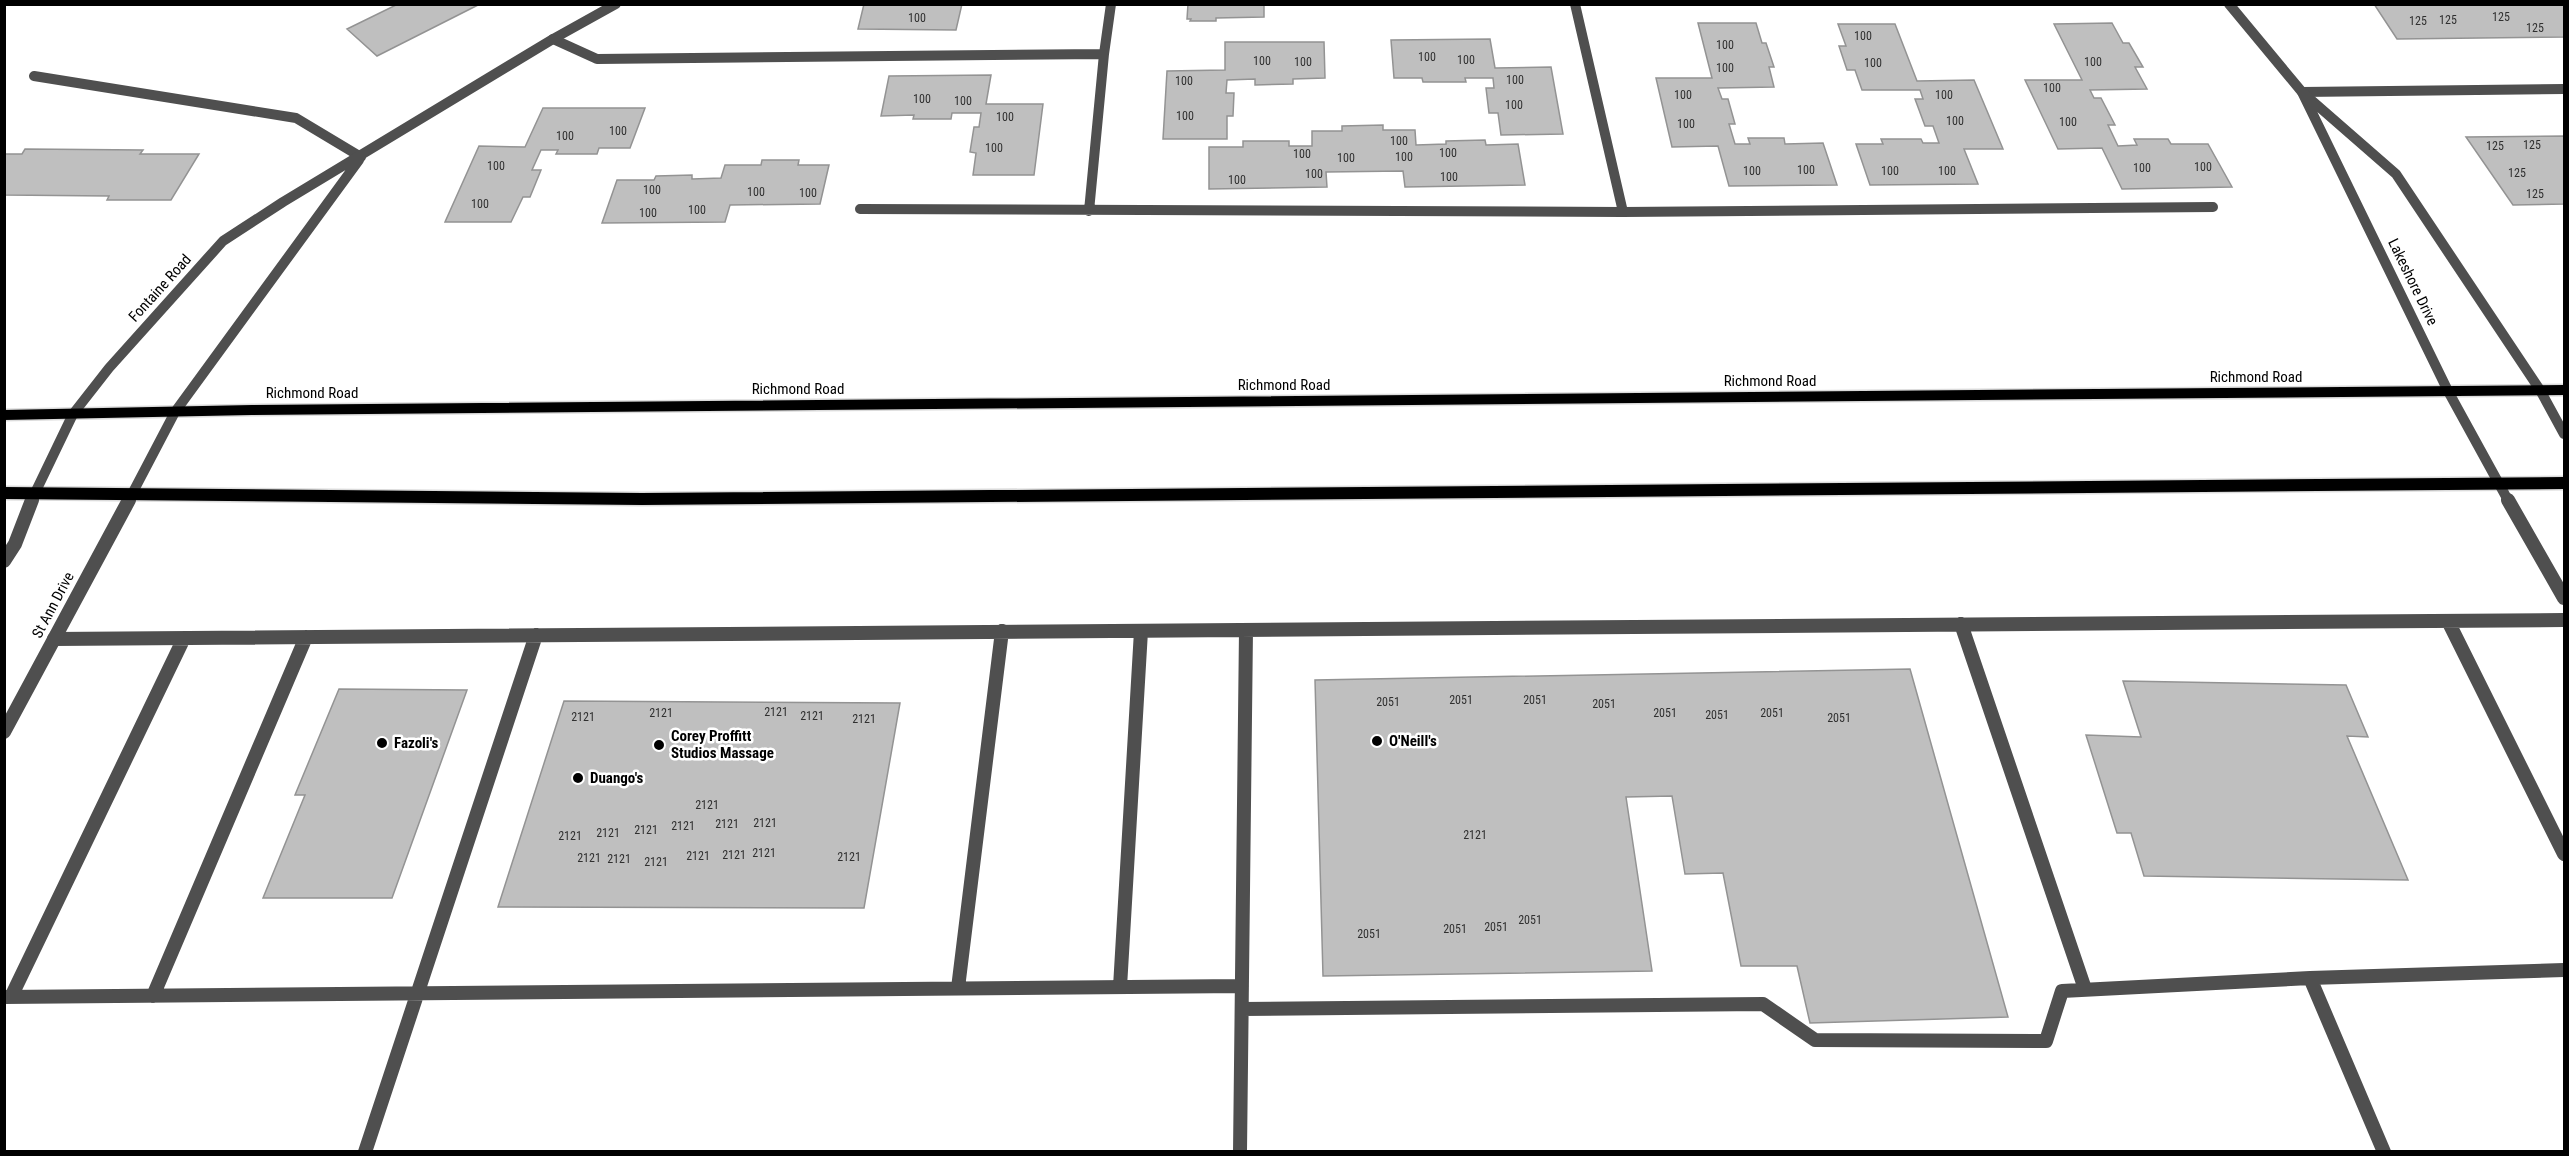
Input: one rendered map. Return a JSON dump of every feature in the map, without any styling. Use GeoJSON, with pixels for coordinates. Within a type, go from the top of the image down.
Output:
{"type":"FeatureCollection","features":[{"type":"Feature","properties":{"kind":"main road","name":"Richmond Road"},"geometry":{"type":"LineString","coordinates":[[4,415],[2565,390]]}},
{"type":"Feature","properties":{"kind":"main road"},"geometry":{"type":"LineString","coordinates":[[4,493],[654,499],[2565,483]]}},
{"type":"Feature","properties":{"kind":"street","name":"Fontaine Road"},"geometry":{"type":"LineString","coordinates":[[35,493],[74,414],[109,368],[223,241],[283,202],[362,157],[553,39],[616,4]]}},
{"type":"Feature","properties":{"kind":"street"},"geometry":{"type":"LineString","coordinates":[[1089,211],[1111,4]]}},
{"type":"Feature","properties":{"kind":"street"},"geometry":{"type":"LineString","coordinates":[[1575,4],[1623,212]]}},
{"type":"Feature","properties":{"kind":"street","name":"Lakeshore Drive"},"geometry":{"type":"LineString","coordinates":[[2229,4],[2302,92],[2396,174],[2540,390],[2565,434]]}},
{"type":"Feature","properties":{"kind":"street"},"geometry":{"type":"LineString","coordinates":[[553,39],[597,59],[1104,54]]}},
{"type":"Feature","properties":{"kind":"street"},"geometry":{"type":"LineString","coordinates":[[34,76],[296,118],[362,157]]}},
{"type":"Feature","properties":{"kind":"street"},"geometry":{"type":"LineString","coordinates":[[2302,92],[2565,88]]}},
{"type":"Feature","properties":{"kind":"street","name":"Lakeshore Drive"},"geometry":{"type":"LineString","coordinates":[[2302,92],[2344,174],[2448,392],[2565,597]]}},
{"type":"Feature","properties":{"kind":"street","name":"Fontaine Road"},"geometry":{"type":"LineString","coordinates":[[132,494],[175,412],[362,157]]}},
{"type":"Feature","properties":{"kind":"street"},"geometry":{"type":"LineString","coordinates":[[860,209],[1623,212],[2213,207]]}},
{"type":"Feature","properties":{"kind":"street"},"geometry":{"type":"LineString","coordinates":[[4,561],[15,544],[35,493]]}},
{"type":"Feature","properties":{"kind":"street","name":"St Ann Drive"},"geometry":{"type":"LineString","coordinates":[[4,732],[132,494]]}},
{"type":"Feature","properties":{"kind":"street"},"geometry":{"type":"LineString","coordinates":[[54,639],[2565,620]]}},
{"type":"Feature","properties":{"kind":"street"},"geometry":{"type":"LineString","coordinates":[[2448,621],[2565,854]]}},
{"type":"Feature","properties":{"kind":"street"},"geometry":{"type":"LineString","coordinates":[[1961,624],[2085,989]]}},
{"type":"Feature","properties":{"kind":"street"},"geometry":{"type":"LineString","coordinates":[[1240,1152],[1246,630]]}},
{"type":"Feature","properties":{"kind":"street"},"geometry":{"type":"LineString","coordinates":[[1120,987],[1142,631]]}},
{"type":"Feature","properties":{"kind":"street"},"geometry":{"type":"LineString","coordinates":[[958,988],[1002,632]]}},
{"type":"Feature","properties":{"kind":"street"},"geometry":{"type":"LineString","coordinates":[[365,1152],[536,635]]}},
{"type":"Feature","properties":{"kind":"street"},"geometry":{"type":"LineString","coordinates":[[153,996],[306,637]]}},
{"type":"Feature","properties":{"kind":"street"},"geometry":{"type":"LineString","coordinates":[[183,638],[8,997],[1242,986]]}},
{"type":"Feature","properties":{"kind":"street"},"geometry":{"type":"LineString","coordinates":[[1242,1009],[1763,1004],[1815,1040],[2046,1041],[2062,991],[2310,978],[2565,970]]}},
{"type":"Feature","properties":{"kind":"street"},"geometry":{"type":"LineString","coordinates":[[2310,978],[2384,1152]]}},
{"type":"Feature","properties":{"kind":"building"},"geometry":{"type":"Polygon","coordinates":[[[398,4],[480,4],[377,56],[347,29],[398,4]]]}},
{"type":"Feature","properties":{"kind":"building"},"geometry":{"type":"Polygon","coordinates":[[[864,4],[962,4],[956,30],[858,29],[864,4]]]}},
{"type":"Feature","properties":{"kind":"building"},"geometry":{"type":"Polygon","coordinates":[[[1188,4],[1264,4],[1264,17],[1190,21],[1191,19],[1187,19],[1188,4]]]}},
{"type":"Feature","properties":{"kind":"building"},"geometry":{"type":"Polygon","coordinates":[[[2374,4],[2564,4],[2564,37],[2397,39],[2374,4]]]}},
{"type":"Feature","properties":{"kind":"building"},"geometry":{"type":"Polygon","coordinates":[[[1698,23],[1756,23],[1762,43],[1766,43],[1774,67],[1769,67],[1774,87],[1718,88],[1722,99],[1728,99],[1735,124],[1729,124],[1735,144],[1750,144],[1748,138],[1784,138],[1785,144],[1823,143],[1837,185],[1729,186],[1718,146],[1672,147],[1656,78],[1712,78],[1698,23]]]}},
{"type":"Feature","properties":{"kind":"building"},"geometry":{"type":"Polygon","coordinates":[[[2112,23],[2123,43],[2129,43],[2143,67],[2135,67],[2147,89],[2090,90],[2094,98],[2101,98],[2115,125],[2108,125],[2118,146],[2137,145],[2134,139],[2168,139],[2171,144],[2208,144],[2232,187],[2122,189],[2102,148],[2058,149],[2025,80],[2082,80],[2054,24],[2112,23]]]}},
{"type":"Feature","properties":{"kind":"building"},"geometry":{"type":"Polygon","coordinates":[[[1838,24],[1895,24],[1917,81],[1974,80],[2003,149],[1964,149],[1978,184],[1870,185],[1856,144],[1883,144],[1881,139],[1921,139],[1923,143],[1939,143],[1933,126],[1925,126],[1915,99],[1923,99],[1920,90],[1862,90],[1855,70],[1847,70],[1839,46],[1846,46],[1838,24]]]}},
{"type":"Feature","properties":{"kind":"building"},"geometry":{"type":"Polygon","coordinates":[[[1490,39],[1495,68],[1551,67],[1563,134],[1501,135],[1498,113],[1489,113],[1486,88],[1494,88],[1493,78],[1465,78],[1466,82],[1423,82],[1422,78],[1394,78],[1391,40],[1490,39]]]}},
{"type":"Feature","properties":{"kind":"building"},"geometry":{"type":"Polygon","coordinates":[[[1225,42],[1324,42],[1325,78],[1293,79],[1293,84],[1255,85],[1255,79],[1227,80],[1226,93],[1234,93],[1233,116],[1227,116],[1227,139],[1163,139],[1167,71],[1225,70],[1225,42]]]}},
{"type":"Feature","properties":{"kind":"building"},"geometry":{"type":"Polygon","coordinates":[[[991,75],[986,104],[1043,104],[1034,175],[973,175],[976,153],[970,152],[974,127],[979,127],[981,113],[952,113],[951,119],[913,119],[914,115],[881,116],[889,76],[991,75]]]}},
{"type":"Feature","properties":{"kind":"building"},"geometry":{"type":"Polygon","coordinates":[[[543,108],[645,108],[630,148],[599,148],[597,154],[556,154],[558,150],[541,150],[532,170],[541,170],[530,197],[523,197],[511,222],[445,222],[479,146],[525,147],[543,108]]]}},
{"type":"Feature","properties":{"kind":"building"},"geometry":{"type":"Polygon","coordinates":[[[1383,125],[1383,130],[1415,130],[1416,145],[1446,144],[1446,141],[1485,140],[1486,145],[1518,144],[1525,185],[1405,187],[1403,171],[1326,172],[1327,187],[1209,189],[1209,147],[1243,147],[1243,141],[1289,141],[1289,146],[1312,146],[1312,131],[1342,131],[1342,126],[1383,125]]]}},
{"type":"Feature","properties":{"kind":"building"},"geometry":{"type":"Polygon","coordinates":[[[2564,136],[2564,204],[2513,205],[2466,137],[2564,136]]]}},
{"type":"Feature","properties":{"kind":"building"},"geometry":{"type":"Polygon","coordinates":[[[25,149],[143,150],[140,154],[199,154],[171,200],[107,200],[109,196],[4,195],[4,154],[22,154],[25,149]]]}},
{"type":"Feature","properties":{"kind":"building"},"geometry":{"type":"Polygon","coordinates":[[[762,160],[799,160],[798,165],[829,165],[820,204],[730,205],[725,222],[602,223],[617,180],[654,180],[656,176],[692,175],[692,179],[721,178],[725,165],[761,165],[762,160]]]}},
{"type":"Feature","properties":{"kind":"building"},"geometry":{"type":"Polygon","coordinates":[[[1910,669],[2008,1017],[1810,1023],[1797,966],[1741,966],[1723,873],[1685,874],[1672,796],[1626,797],[1652,971],[1323,976],[1315,680],[1910,669]]]}},
{"type":"Feature","properties":{"kind":"building"},"geometry":{"type":"Polygon","coordinates":[[[2123,681],[2346,685],[2368,737],[2347,736],[2408,880],[2144,876],[2131,833],[2117,833],[2086,735],[2141,737],[2123,681]]]}},
{"type":"Feature","properties":{"kind":"building","name":"Fazoli's"},"geometry":{"type":"Polygon","coordinates":[[[339,689],[467,690],[392,898],[263,898],[305,795],[295,795],[339,689]]]}},
{"type":"Feature","properties":{"kind":"building"},"geometry":{"type":"Polygon","coordinates":[[[564,701],[900,703],[864,908],[498,907],[564,701]]]}},
{"type":"Feature","properties":{"kind":"place","name":"O'Neill's"},"geometry":{"type":"Point","coordinates":[1377,741]}},
{"type":"Feature","properties":{"kind":"place","name":"Fazoli's"},"geometry":{"type":"Point","coordinates":[382,743]}},
{"type":"Feature","properties":{"kind":"place","name":"Corey Proffitt Studios Massage"},"geometry":{"type":"Point","coordinates":[659,745]}},
{"type":"Feature","properties":{"kind":"place","name":"Duango's"},"geometry":{"type":"Point","coordinates":[578,778]}}]}
